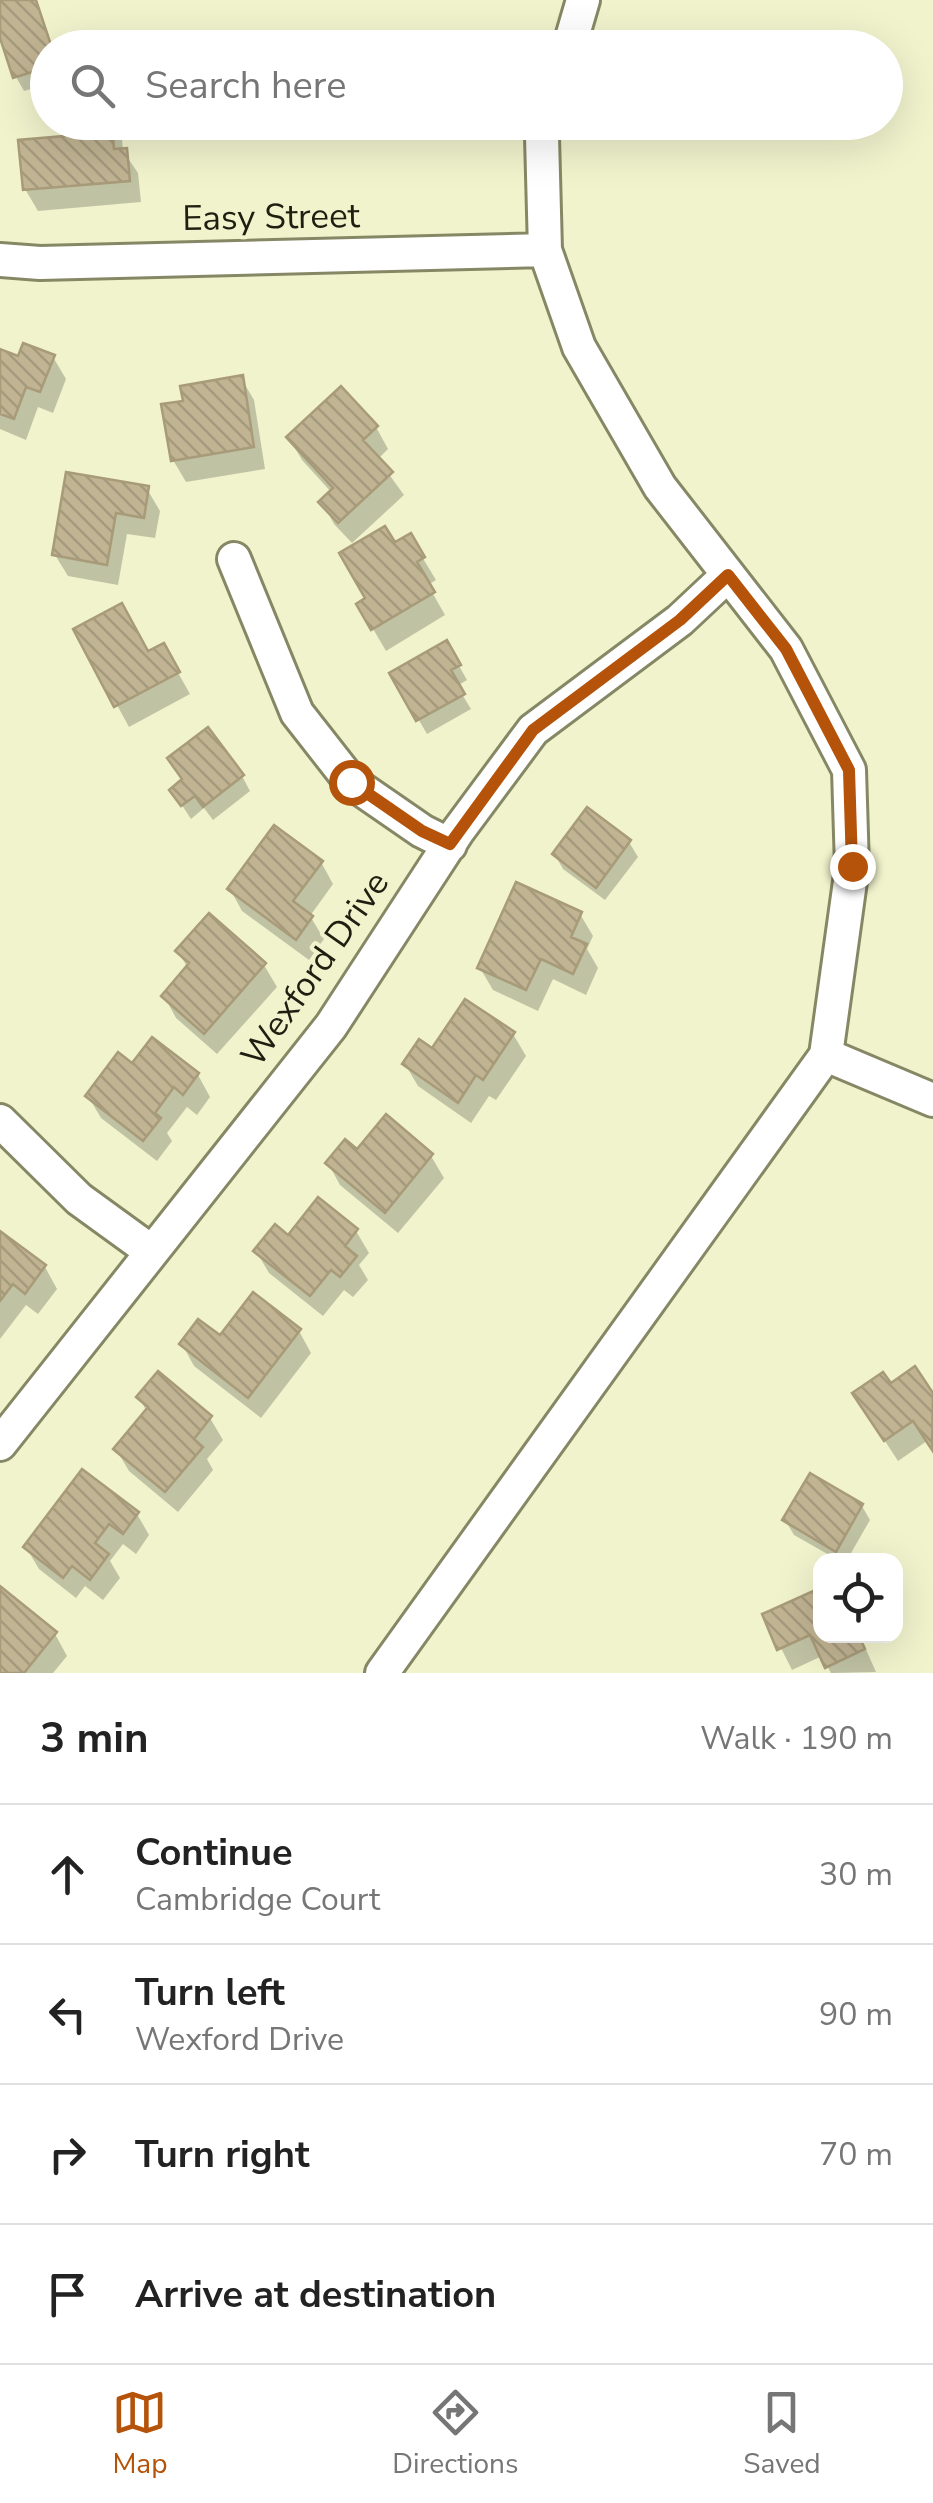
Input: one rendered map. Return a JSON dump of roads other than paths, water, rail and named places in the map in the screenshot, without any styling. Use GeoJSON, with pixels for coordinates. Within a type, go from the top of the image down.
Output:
{"type":"FeatureCollection","features":[{"type":"Feature","properties":{"kind":"street"},"geometry":{"type":"LineString","coordinates":[[574,30],[583,0]]}},
{"type":"Feature","properties":{"kind":"street"},"geometry":{"type":"LineString","coordinates":[[382,1673],[826,1055],[852,866],[849,770],[786,649],[660,487],[578,347],[544,250],[542,140]]}},
{"type":"Feature","properties":{"kind":"street","name":"Easy Street"},"geometry":{"type":"LineString","coordinates":[[0,260],[40,263],[544,250]]}},
{"type":"Feature","properties":{"kind":"street"},"geometry":{"type":"LineString","coordinates":[[234,559],[297,712],[351,782],[422,831],[450,844]]}},
{"type":"Feature","properties":{"kind":"street","name":"Wexford Drive"},"geometry":{"type":"LineString","coordinates":[[0,1444],[331,1026],[450,844],[533,730],[680,620],[728,575]]}},
{"type":"Feature","properties":{"kind":"street"},"geometry":{"type":"LineString","coordinates":[[826,1055],[933,1100]]}},
{"type":"Feature","properties":{"kind":"street"},"geometry":{"type":"LineString","coordinates":[[0,1120],[79,1199],[152,1252]]}}]}
